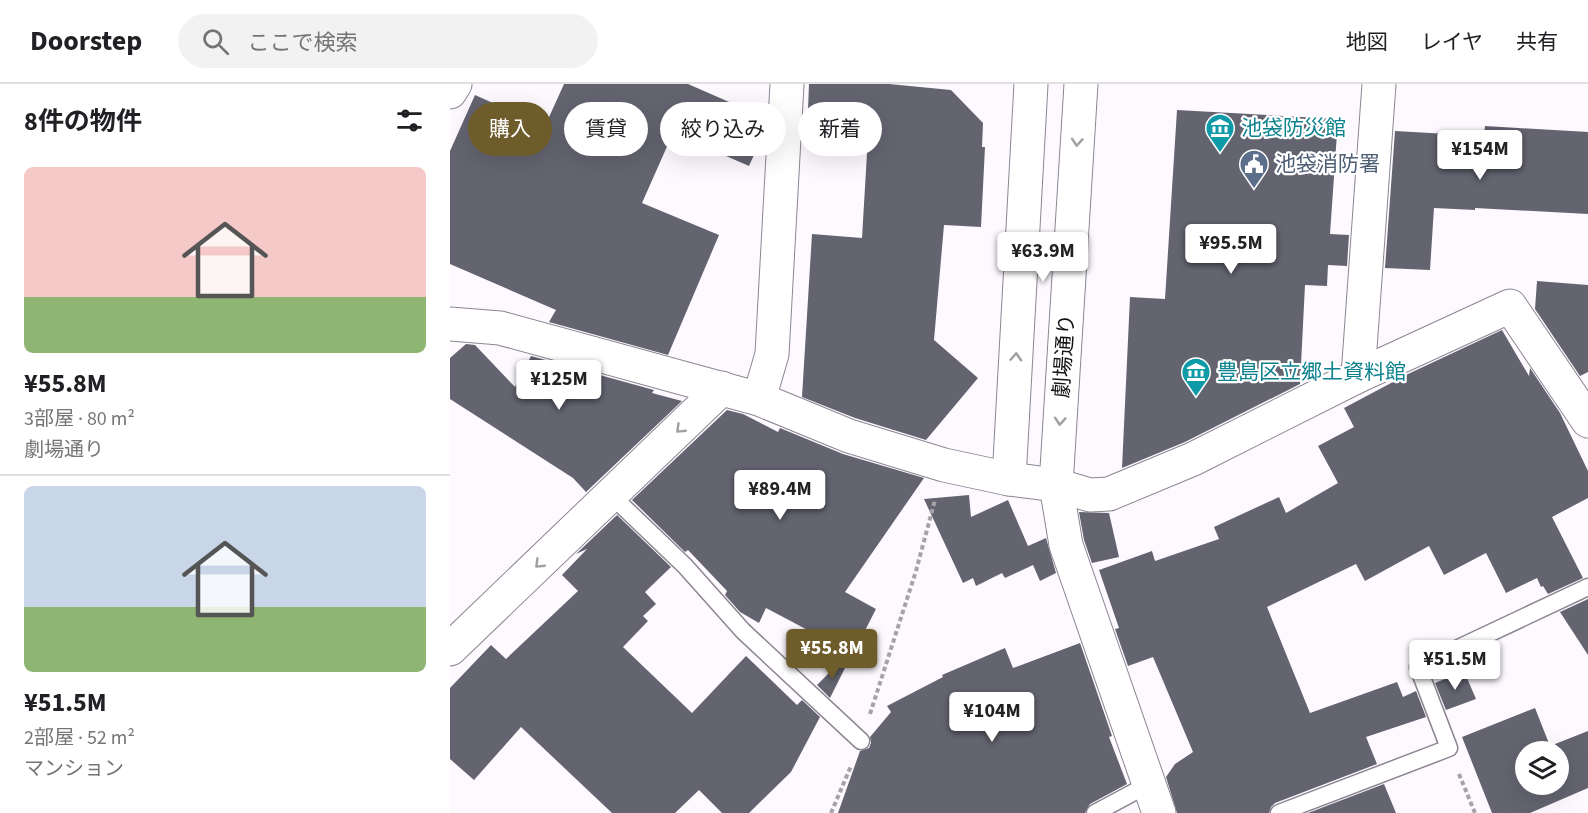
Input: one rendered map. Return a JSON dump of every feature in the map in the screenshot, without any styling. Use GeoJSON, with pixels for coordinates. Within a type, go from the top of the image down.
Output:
{"type":"FeatureCollection","features":[{"type":"Feature","properties":{"kind":"street"},"geometry":{"type":"LineString","coordinates":[[450,92],[455,84]]}},
{"type":"Feature","properties":{"kind":"street"},"geometry":{"type":"LineString","coordinates":[[759,399],[772,354],[787,84]]}},
{"type":"Feature","properties":{"kind":"street"},"geometry":{"type":"LineString","coordinates":[[1009,479],[1031,84]]}},
{"type":"Feature","properties":{"kind":"street","name":"劇場通り"},"geometry":{"type":"LineString","coordinates":[[1081,84],[1056,485],[1066,545],[1154,799]]}},
{"type":"Feature","properties":{"kind":"street"},"geometry":{"type":"LineString","coordinates":[[1358,376],[1378,84]]}},
{"type":"Feature","properties":{"kind":"street"},"geometry":{"type":"LineString","coordinates":[[450,324],[500,328],[759,399],[849,436],[944,465],[1009,479],[1056,485],[1090,495],[1109,494],[1193,459],[1358,376],[1510,306],[1588,422]]}},
{"type":"Feature","properties":{"kind":"street"},"geometry":{"type":"LineString","coordinates":[[450,649],[722,388]]}},
{"type":"Feature","properties":{"kind":"lane"},"geometry":{"type":"LineString","coordinates":[[610,495],[685,566],[743,631],[861,741]]}},
{"type":"Feature","properties":{"kind":"lane"},"geometry":{"type":"LineString","coordinates":[[1279,813],[1449,748],[1418,667],[1588,586]]}},
{"type":"Feature","properties":{"kind":"lane"},"geometry":{"type":"LineString","coordinates":[[1095,813],[1154,799]]}},
{"type":"Feature","properties":{"kind":"path"},"geometry":{"type":"LineString","coordinates":[[831,813],[861,741],[916,571],[944,465]]}},
{"type":"Feature","properties":{"kind":"path"},"geometry":{"type":"LineString","coordinates":[[1456,767],[1475,813]]}},
{"type":"Feature","properties":{"kind":"building"},"geometry":{"type":"Polygon","coordinates":[[[564,84],[688,84],[729,102],[660,102],[660,156],[663,156],[642,203],[719,235],[668,355],[549,322],[556,310],[450,264],[450,151],[468,111],[468,156],[552,156],[552,111],[564,84]]]}},
{"type":"Feature","properties":{"kind":"building"},"geometry":{"type":"Polygon","coordinates":[[[809,84],[889,84],[951,90],[983,123],[982,147],[985,147],[981,227],[944,225],[934,340],[978,378],[926,440],[855,418],[802,397],[812,234],[862,238],[867,156],[882,156],[882,102],[808,102],[809,84]]]}},
{"type":"Feature","properties":{"kind":"building"},"geometry":{"type":"Polygon","coordinates":[[[475,95],[491,102],[472,102],[475,95]]]}},
{"type":"Feature","properties":{"kind":"building"},"geometry":{"type":"Polygon","coordinates":[[[1177,110],[1338,119],[1330,234],[1349,235],[1347,266],[1328,265],[1327,286],[1305,285],[1300,384],[1185,442],[1122,468],[1130,297],[1165,299],[1177,110]]]}},
{"type":"Feature","properties":{"kind":"building"},"geometry":{"type":"Polygon","coordinates":[[[1485,126],[1588,132],[1588,214],[1434,208],[1430,270],[1385,268],[1395,131],[1484,136],[1485,126]]]}},
{"type":"Feature","properties":{"kind":"building"},"geometry":{"type":"Polygon","coordinates":[[[726,156],[753,156],[749,166],[726,156]]]}},
{"type":"Feature","properties":{"kind":"building"},"geometry":{"type":"Polygon","coordinates":[[[1537,281],[1588,285],[1588,372],[1580,376],[1535,309],[1537,281]]]}},
{"type":"Feature","properties":{"kind":"building"},"geometry":{"type":"Polygon","coordinates":[[[1502,330],[1529,376],[1530,368],[1560,413],[1588,471],[1588,498],[1552,517],[1583,578],[1548,594],[1543,586],[1541,587],[1537,578],[1506,593],[1486,553],[1444,575],[1429,546],[1365,581],[1356,564],[1267,607],[1310,713],[1397,682],[1403,697],[1416,691],[1426,717],[1366,737],[1377,764],[1275,803],[1269,813],[1177,813],[1166,777],[1175,764],[1193,752],[1153,657],[1128,666],[1115,629],[1119,628],[1099,570],[1152,551],[1155,561],[1219,539],[1214,527],[1279,497],[1286,513],[1338,483],[1318,446],[1354,427],[1344,408],[1408,374],[1502,330]]]}},
{"type":"Feature","properties":{"kind":"building"},"geometry":{"type":"Polygon","coordinates":[[[466,344],[475,345],[515,387],[531,356],[654,390],[652,393],[682,401],[586,492],[573,478],[450,399],[450,358],[466,344]]]}},
{"type":"Feature","properties":{"kind":"building"},"geometry":{"type":"Polygon","coordinates":[[[727,410],[743,414],[778,432],[780,428],[843,454],[924,478],[845,592],[876,609],[853,654],[766,608],[759,623],[740,612],[725,595],[727,591],[688,550],[685,552],[632,500],[727,410]]]}},
{"type":"Feature","properties":{"kind":"building"},"geometry":{"type":"Polygon","coordinates":[[[969,495],[971,517],[1008,500],[1028,546],[1046,538],[1056,573],[1040,581],[1033,565],[1005,578],[1002,573],[976,586],[973,578],[963,583],[924,499],[969,495]]]}},
{"type":"Feature","properties":{"kind":"building"},"geometry":{"type":"Polygon","coordinates":[[[1079,512],[1109,513],[1119,557],[1092,563],[1084,540],[1079,512]]]}},
{"type":"Feature","properties":{"kind":"building"},"geometry":{"type":"Polygon","coordinates":[[[617,515],[671,567],[645,592],[656,604],[643,616],[648,621],[623,647],[692,713],[746,656],[797,705],[802,700],[820,717],[791,772],[749,813],[722,813],[699,790],[675,813],[612,813],[521,727],[474,780],[450,759],[450,688],[491,645],[506,659],[578,591],[562,575],[587,549],[576,554],[617,515]]]}},
{"type":"Feature","properties":{"kind":"building"},"geometry":{"type":"Polygon","coordinates":[[[1588,599],[1588,655],[1560,612],[1588,599]]]}},
{"type":"Feature","properties":{"kind":"building"},"geometry":{"type":"Polygon","coordinates":[[[1080,643],[1112,736],[1109,737],[1127,784],[1090,804],[1085,813],[838,813],[860,751],[869,748],[870,737],[891,712],[887,706],[943,677],[942,675],[1005,648],[1013,668],[1080,643]]]}},
{"type":"Feature","properties":{"kind":"building"},"geometry":{"type":"Polygon","coordinates":[[[840,662],[846,666],[830,698],[817,685],[840,662]]]}},
{"type":"Feature","properties":{"kind":"building"},"geometry":{"type":"Polygon","coordinates":[[[1464,671],[1476,699],[1446,710],[1435,683],[1464,671]]]}},
{"type":"Feature","properties":{"kind":"building"},"geometry":{"type":"Polygon","coordinates":[[[1535,708],[1548,741],[1515,741],[1515,795],[1569,795],[1569,741],[1563,741],[1588,731],[1588,788],[1530,813],[1492,813],[1462,737],[1535,708]]]}},
{"type":"Feature","properties":{"kind":"building"},"geometry":{"type":"Polygon","coordinates":[[[1384,784],[1396,813],[1308,813],[1384,784]]]}},
{"type":"Feature","properties":{"kind":"place","name":"池袋防災館"},"geometry":{"type":"Point","coordinates":[1220,154]}},
{"type":"Feature","properties":{"kind":"place","name":"池袋消防署"},"geometry":{"type":"Point","coordinates":[1254,190]}},
{"type":"Feature","properties":{"kind":"place","name":"豊島区立郷土資料館"},"geometry":{"type":"Point","coordinates":[1196,398]}}]}
